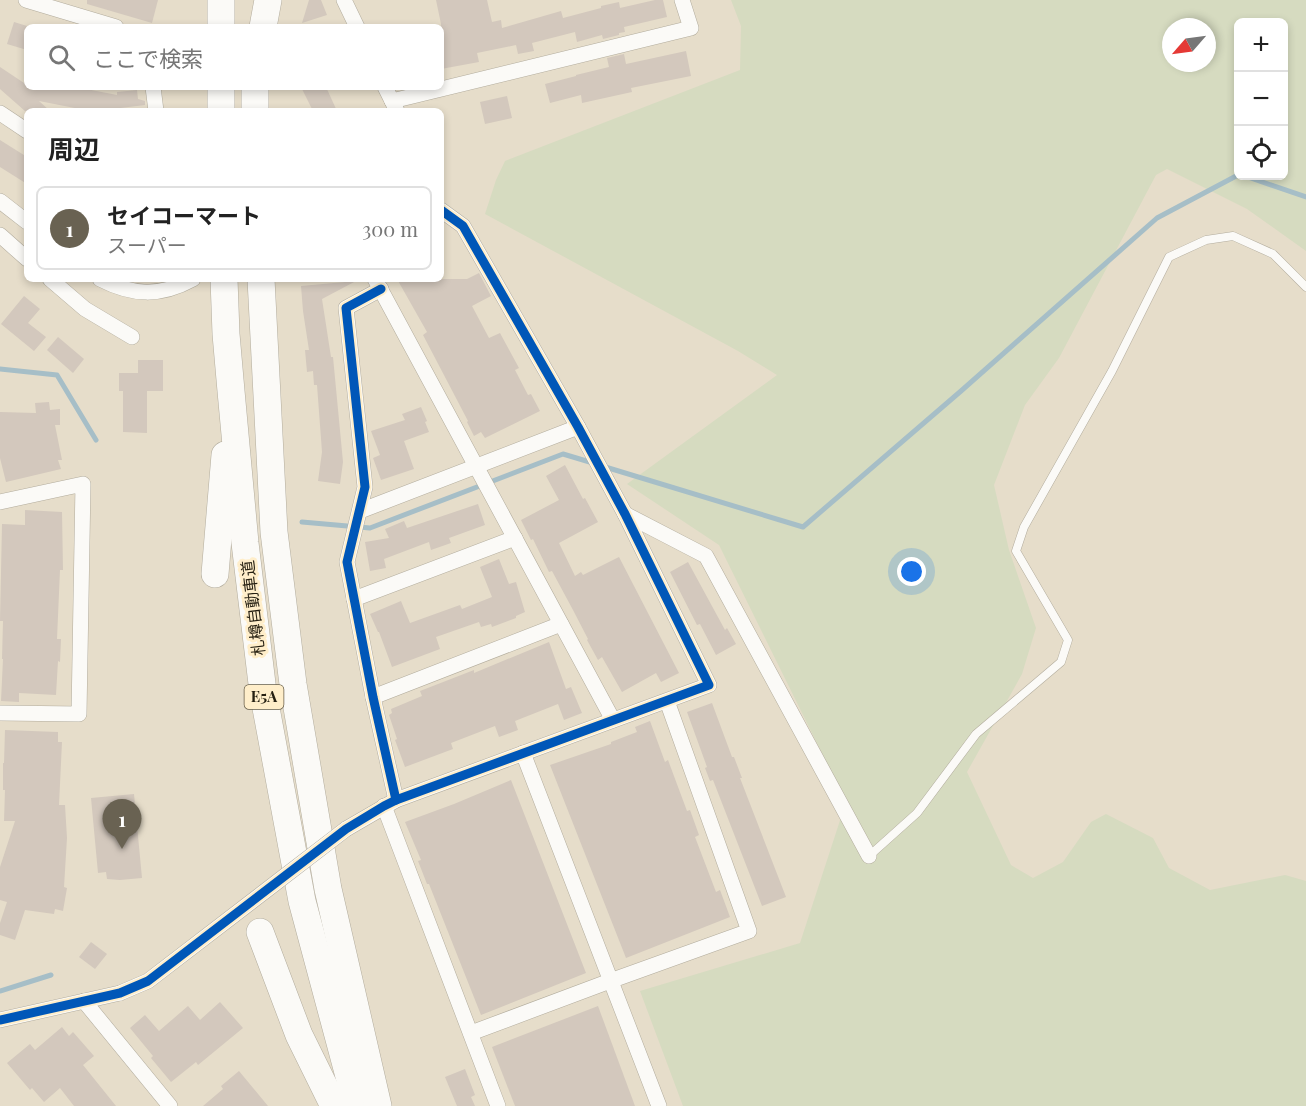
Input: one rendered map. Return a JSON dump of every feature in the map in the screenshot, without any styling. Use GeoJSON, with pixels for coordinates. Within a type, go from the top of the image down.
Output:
{"type":"FeatureCollection","features":[{"type":"Feature","properties":{"kind":"highway"},"geometry":{"type":"LineString","coordinates":[[221,0],[221,24]]}},
{"type":"Feature","properties":{"kind":"highway"},"geometry":{"type":"LineString","coordinates":[[255,24],[256,0]]}},
{"type":"Feature","properties":{"kind":"highway"},"geometry":{"type":"LineString","coordinates":[[264,24],[268,0]]}},
{"type":"Feature","properties":{"kind":"highway"},"geometry":{"type":"LineString","coordinates":[[221,90],[221,108]]}},
{"type":"Feature","properties":{"kind":"highway"},"geometry":{"type":"LineString","coordinates":[[255,90],[255,108]]}},
{"type":"Feature","properties":{"kind":"highway","name":"札樽自動車道"},"geometry":{"type":"LineString","coordinates":[[224,282],[226,334],[245,543],[263,692],[302,901],[357,1106]]}},
{"type":"Feature","properties":{"kind":"highway","name":"札樽自動車道"},"geometry":{"type":"LineString","coordinates":[[261,282],[274,532],[293,684],[328,889],[378,1106]]}},
{"type":"Feature","properties":{"kind":"highway"},"geometry":{"type":"LineString","coordinates":[[215,574],[231,391]]}},
{"type":"Feature","properties":{"kind":"highway"},"geometry":{"type":"LineString","coordinates":[[260,932],[299,1035],[334,1106]]}},
{"type":"Feature","properties":{"kind":"street"},"geometry":{"type":"LineString","coordinates":[[26,0],[106,24]]}},
{"type":"Feature","properties":{"kind":"street"},"geometry":{"type":"LineString","coordinates":[[344,0],[356,24]]}},
{"type":"Feature","properties":{"kind":"street"},"geometry":{"type":"LineString","coordinates":[[444,87],[691,27],[682,0]]}},
{"type":"Feature","properties":{"kind":"street"},"geometry":{"type":"LineString","coordinates":[[153,90],[156,108]]}},
{"type":"Feature","properties":{"kind":"street"},"geometry":{"type":"LineString","coordinates":[[391,100],[432,90]]}},
{"type":"Feature","properties":{"kind":"street"},"geometry":{"type":"LineString","coordinates":[[0,113],[24,129]]}},
{"type":"Feature","properties":{"kind":"street"},"geometry":{"type":"LineString","coordinates":[[0,201],[24,220]]}},
{"type":"Feature","properties":{"kind":"street"},"geometry":{"type":"LineString","coordinates":[[0,1020],[120,993],[148,981],[346,829],[390,803],[709,685],[589,446],[463,226],[444,212]]}},
{"type":"Feature","properties":{"kind":"street"},"geometry":{"type":"LineString","coordinates":[[0,235],[24,256]]}},
{"type":"Feature","properties":{"kind":"street"},"geometry":{"type":"LineString","coordinates":[[54,282],[85,309],[132,337]]}},
{"type":"Feature","properties":{"kind":"street"},"geometry":{"type":"LineString","coordinates":[[106,282],[135,292],[153,293],[188,282]]}},
{"type":"Feature","properties":{"kind":"street"},"geometry":{"type":"LineString","coordinates":[[498,1106],[390,803],[373,697],[347,562],[365,487],[346,308],[378,284],[613,720]]}},
{"type":"Feature","properties":{"kind":"street"},"geometry":{"type":"LineString","coordinates":[[359,513],[477,470],[578,427]]}},
{"type":"Feature","properties":{"kind":"street"},"geometry":{"type":"LineString","coordinates":[[0,502],[83,484],[79,714],[0,713]]}},
{"type":"Feature","properties":{"kind":"street"},"geometry":{"type":"LineString","coordinates":[[625,514],[706,556],[869,856]]}},
{"type":"Feature","properties":{"kind":"street"},"geometry":{"type":"LineString","coordinates":[[354,599],[515,538]]}},
{"type":"Feature","properties":{"kind":"street"},"geometry":{"type":"LineString","coordinates":[[373,697],[561,624]]}},
{"type":"Feature","properties":{"kind":"street"},"geometry":{"type":"LineString","coordinates":[[471,1034],[749,931],[667,701]]}},
{"type":"Feature","properties":{"kind":"street"},"geometry":{"type":"LineString","coordinates":[[523,753],[659,1106]]}},
{"type":"Feature","properties":{"kind":"street"},"geometry":{"type":"LineString","coordinates":[[84,1001],[170,1106]]}},
{"type":"Feature","properties":{"kind":"lane"},"geometry":{"type":"LineString","coordinates":[[869,856],[917,813],[976,734],[1061,662],[1068,640],[1016,551],[1024,527],[1112,371],[1169,257],[1206,240],[1233,236],[1273,254],[1306,287]]}},
{"type":"Feature","properties":{"kind":"green space"},"geometry":{"type":"Polygon","coordinates":[[[731,0],[1306,0],[1306,251],[1247,209],[1167,169],[1156,175],[1059,358],[1025,405],[994,485],[1009,550],[1036,628],[1022,674],[967,772],[1011,865],[1033,878],[1063,862],[1091,822],[1106,814],[1153,838],[1169,868],[1210,890],[1285,875],[1306,881],[1306,1106],[683,1106],[640,991],[800,943],[846,802],[719,545],[627,484],[777,375],[738,351],[485,214],[505,161],[740,70],[741,26],[731,0]]]}},
{"type":"Feature","properties":{"kind":"building"},"geometry":{"type":"Polygon","coordinates":[[[87,0],[158,0],[152,23],[87,4],[87,0]]]}},
{"type":"Feature","properties":{"kind":"building"},"geometry":{"type":"Polygon","coordinates":[[[309,0],[321,0],[327,15],[302,23],[309,0]]]}},
{"type":"Feature","properties":{"kind":"building"},"geometry":{"type":"Polygon","coordinates":[[[436,0],[487,0],[492,22],[501,20],[502,28],[561,11],[563,18],[619,2],[620,8],[663,0],[667,17],[624,27],[625,32],[603,39],[602,35],[577,42],[575,32],[532,43],[534,51],[518,54],[516,45],[477,53],[479,62],[444,68],[444,24],[441,24],[436,0]]]}},
{"type":"Feature","properties":{"kind":"building"},"geometry":{"type":"Polygon","coordinates":[[[14,22],[24,25],[24,49],[7,44],[14,22]]]}},
{"type":"Feature","properties":{"kind":"building"},"geometry":{"type":"Polygon","coordinates":[[[686,51],[691,76],[631,88],[632,92],[582,103],[581,95],[550,103],[545,84],[609,67],[607,58],[624,54],[626,64],[686,51]]]}},
{"type":"Feature","properties":{"kind":"building"},"geometry":{"type":"Polygon","coordinates":[[[0,67],[24,83],[24,90],[91,90],[117,95],[117,92],[137,90],[138,99],[145,101],[145,105],[120,108],[75,108],[39,101],[47,108],[24,108],[24,110],[0,89],[0,67]]]}},
{"type":"Feature","properties":{"kind":"building"},"geometry":{"type":"Polygon","coordinates":[[[302,90],[327,90],[336,108],[312,108],[302,90]]]}},
{"type":"Feature","properties":{"kind":"building"},"geometry":{"type":"Polygon","coordinates":[[[507,96],[512,118],[485,124],[480,102],[507,96]]]}},
{"type":"Feature","properties":{"kind":"building"},"geometry":{"type":"Polygon","coordinates":[[[0,140],[24,155],[24,182],[0,167],[0,140]]]}},
{"type":"Feature","properties":{"kind":"building"},"geometry":{"type":"Polygon","coordinates":[[[479,273],[491,296],[472,306],[489,338],[500,333],[519,368],[515,370],[528,395],[531,394],[540,411],[485,438],[481,432],[474,436],[423,335],[427,332],[399,282],[444,282],[444,279],[467,279],[479,273]]]}},
{"type":"Feature","properties":{"kind":"building"},"geometry":{"type":"Polygon","coordinates":[[[354,282],[322,299],[331,357],[333,357],[343,462],[340,484],[318,481],[322,452],[317,385],[314,385],[313,371],[307,372],[305,350],[309,350],[301,286],[354,282]]]}},
{"type":"Feature","properties":{"kind":"building"},"geometry":{"type":"Polygon","coordinates":[[[24,296],[40,309],[28,323],[46,337],[34,351],[1,324],[24,296]]]}},
{"type":"Feature","properties":{"kind":"building"},"geometry":{"type":"Polygon","coordinates":[[[58,337],[84,359],[73,373],[47,350],[58,337]]]}},
{"type":"Feature","properties":{"kind":"building"},"geometry":{"type":"Polygon","coordinates":[[[138,360],[163,360],[163,391],[147,391],[147,433],[123,432],[123,391],[119,391],[119,373],[138,373],[138,360]]]}},
{"type":"Feature","properties":{"kind":"building"},"geometry":{"type":"Polygon","coordinates":[[[49,402],[50,410],[60,409],[60,425],[55,425],[62,460],[58,460],[61,469],[6,482],[0,458],[0,412],[36,413],[35,403],[49,402]]]}},
{"type":"Feature","properties":{"kind":"building"},"geometry":{"type":"Polygon","coordinates":[[[421,407],[429,432],[404,441],[414,469],[381,480],[373,458],[380,455],[371,431],[405,420],[402,414],[421,407]]]}},
{"type":"Feature","properties":{"kind":"building"},"geometry":{"type":"Polygon","coordinates":[[[565,465],[598,522],[559,543],[575,576],[581,572],[583,575],[619,557],[679,673],[661,682],[656,673],[622,692],[602,657],[598,660],[552,571],[549,572],[521,520],[559,500],[546,476],[565,465]]]}},
{"type":"Feature","properties":{"kind":"building"},"geometry":{"type":"Polygon","coordinates":[[[478,504],[485,525],[449,538],[451,543],[431,550],[429,542],[384,559],[386,568],[370,571],[365,542],[389,538],[385,529],[404,521],[407,528],[478,504]]]}},
{"type":"Feature","properties":{"kind":"building"},"geometry":{"type":"Polygon","coordinates":[[[25,510],[62,512],[63,570],[60,570],[57,639],[61,639],[56,695],[19,693],[19,702],[1,701],[2,524],[25,525],[25,510]]]}},
{"type":"Feature","properties":{"kind":"building"},"geometry":{"type":"Polygon","coordinates":[[[499,559],[509,584],[516,582],[525,612],[492,627],[491,624],[481,627],[479,622],[436,637],[440,649],[392,667],[370,614],[401,601],[410,623],[460,605],[462,609],[492,597],[480,567],[499,559]]]}},
{"type":"Feature","properties":{"kind":"building"},"geometry":{"type":"Polygon","coordinates":[[[688,562],[725,630],[727,628],[736,644],[716,655],[700,624],[697,625],[670,572],[688,562]]]}},
{"type":"Feature","properties":{"kind":"building"},"geometry":{"type":"Polygon","coordinates":[[[549,642],[566,689],[571,687],[582,713],[564,720],[558,704],[515,721],[518,730],[499,737],[495,726],[451,743],[453,749],[405,767],[395,740],[397,739],[389,715],[392,713],[391,709],[422,696],[420,691],[474,670],[474,673],[549,642]]]}},
{"type":"Feature","properties":{"kind":"building"},"geometry":{"type":"Polygon","coordinates":[[[712,703],[786,897],[762,906],[713,780],[710,781],[687,712],[712,703]]]}},
{"type":"Feature","properties":{"kind":"building"},"geometry":{"type":"Polygon","coordinates":[[[650,721],[665,762],[668,760],[687,811],[690,810],[699,835],[695,837],[716,892],[720,890],[730,917],[626,958],[550,765],[611,744],[611,742],[637,732],[635,727],[650,721]]]}},
{"type":"Feature","properties":{"kind":"building"},"geometry":{"type":"Polygon","coordinates":[[[5,730],[58,732],[58,742],[62,742],[59,805],[65,805],[67,838],[64,887],[67,888],[63,911],[55,909],[54,914],[25,910],[15,940],[0,935],[0,923],[7,902],[0,900],[0,867],[15,821],[4,821],[5,730]]]}},
{"type":"Feature","properties":{"kind":"building"},"geometry":{"type":"Polygon","coordinates":[[[511,780],[586,973],[481,1015],[429,884],[427,884],[418,861],[421,860],[405,822],[511,780]]]}},
{"type":"Feature","properties":{"kind":"building"},"geometry":{"type":"Polygon","coordinates":[[[134,794],[142,878],[107,879],[106,872],[98,873],[91,798],[134,794]]]}},
{"type":"Feature","properties":{"kind":"building"},"geometry":{"type":"Polygon","coordinates":[[[91,942],[107,954],[95,969],[79,957],[91,942]]]}},
{"type":"Feature","properties":{"kind":"building"},"geometry":{"type":"Polygon","coordinates":[[[220,1002],[243,1028],[198,1065],[196,1062],[171,1082],[130,1028],[145,1015],[159,1031],[188,1006],[200,1020],[220,1002]]]}},
{"type":"Feature","properties":{"kind":"building"},"geometry":{"type":"Polygon","coordinates":[[[598,1006],[635,1106],[515,1106],[492,1047],[598,1006]]]}},
{"type":"Feature","properties":{"kind":"building"},"geometry":{"type":"Polygon","coordinates":[[[62,1027],[69,1036],[73,1032],[94,1056],[83,1065],[116,1106],[74,1106],[60,1088],[44,1102],[32,1088],[30,1090],[7,1063],[30,1044],[35,1050],[62,1027]]]}},
{"type":"Feature","properties":{"kind":"building"},"geometry":{"type":"Polygon","coordinates":[[[465,1069],[475,1095],[471,1097],[475,1106],[457,1106],[445,1077],[465,1069]]]}},
{"type":"Feature","properties":{"kind":"building"},"geometry":{"type":"Polygon","coordinates":[[[239,1071],[268,1106],[203,1106],[223,1089],[221,1086],[239,1071]]]}},
{"type":"Feature","properties":{"kind":"waterway"},"geometry":{"type":"LineString","coordinates":[[602,466],[803,527],[1157,218],[1234,177]]}},
{"type":"Feature","properties":{"kind":"waterway"},"geometry":{"type":"LineString","coordinates":[[1257,180],[1306,197]]}},
{"type":"Feature","properties":{"kind":"waterway"},"geometry":{"type":"LineString","coordinates":[[0,369],[57,375],[96,440]]}},
{"type":"Feature","properties":{"kind":"waterway"},"geometry":{"type":"LineString","coordinates":[[302,522],[370,528],[563,454],[593,463]]}},
{"type":"Feature","properties":{"kind":"waterway"},"geometry":{"type":"LineString","coordinates":[[0,991],[51,975]]}},
{"type":"Feature","properties":{"kind":"cycle path"},"geometry":{"type":"LineString","coordinates":[[0,1020],[120,993],[148,981],[346,829],[396,800],[709,685],[625,514],[578,427],[463,226],[444,212]]}},
{"type":"Feature","properties":{"kind":"cycle path"},"geometry":{"type":"LineString","coordinates":[[381,289],[346,308],[365,487],[347,562],[396,800]]}},
{"type":"Feature","properties":{"kind":"place","name":"セイコーマート"},"geometry":{"type":"Point","coordinates":[122,849]}}]}
